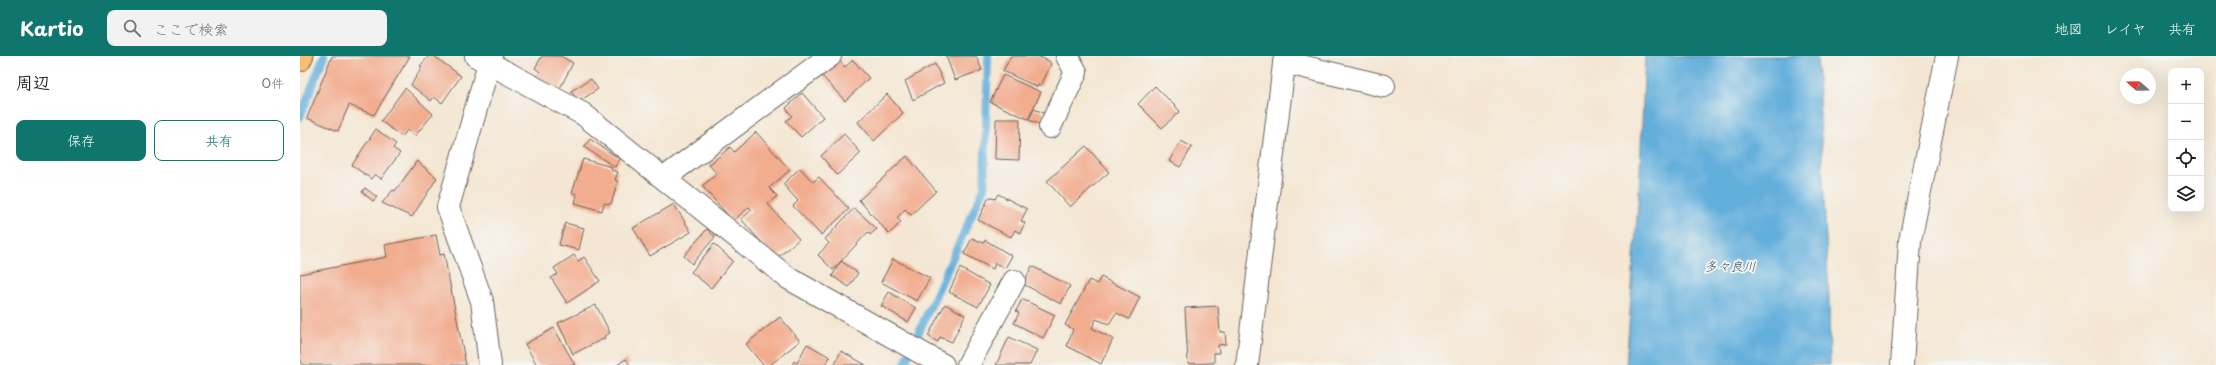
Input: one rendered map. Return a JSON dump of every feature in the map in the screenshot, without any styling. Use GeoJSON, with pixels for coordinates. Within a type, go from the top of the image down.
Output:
{"type":"FeatureCollection","features":[{"type":"Feature","properties":{"kind":"main road"},"geometry":{"type":"LineString","coordinates":[[300,60],[302,56]]}},
{"type":"Feature","properties":{"kind":"street"},"geometry":{"type":"LineString","coordinates":[[664,178],[830,56]]}},
{"type":"Feature","properties":{"kind":"street"},"geometry":{"type":"LineString","coordinates":[[1050,127],[1076,72],[1068,56]]}},
{"type":"Feature","properties":{"kind":"street"},"geometry":{"type":"LineString","coordinates":[[1902,365],[1910,241],[1947,56]]}},
{"type":"Feature","properties":{"kind":"street"},"geometry":{"type":"LineString","coordinates":[[490,365],[482,301],[448,207],[485,58],[583,114],[788,278],[943,365]]}},
{"type":"Feature","properties":{"kind":"street"},"geometry":{"type":"LineString","coordinates":[[1247,365],[1284,59],[1384,86]]}},
{"type":"Feature","properties":{"kind":"street"},"geometry":{"type":"LineString","coordinates":[[968,365],[1014,281]]}},
{"type":"Feature","properties":{"kind":"water","name":"多々良川"},"geometry":{"type":"Polygon","coordinates":[[[1645,56],[1817,56],[1829,299],[1830,365],[1626,365],[1639,191],[1645,56]]]}},
{"type":"Feature","properties":{"kind":"building"},"geometry":{"type":"Polygon","coordinates":[[[332,56],[410,56],[374,115],[349,105],[338,131],[307,118],[332,56]]]}},
{"type":"Feature","properties":{"kind":"building"},"geometry":{"type":"Polygon","coordinates":[[[429,56],[434,56],[461,76],[442,103],[434,97],[431,101],[411,85],[422,67],[420,66],[429,56]]]}},
{"type":"Feature","properties":{"kind":"building"},"geometry":{"type":"Polygon","coordinates":[[[542,56],[561,56],[573,63],[559,90],[536,78],[540,72],[535,68],[542,56]]]}},
{"type":"Feature","properties":{"kind":"building"},"geometry":{"type":"Polygon","coordinates":[[[946,56],[976,56],[982,70],[955,80],[946,56]]]}},
{"type":"Feature","properties":{"kind":"building"},"geometry":{"type":"Polygon","coordinates":[[[1011,56],[1037,56],[1049,61],[1051,64],[1041,86],[1038,85],[1037,87],[1003,71],[1011,56]]]}},
{"type":"Feature","properties":{"kind":"building"},"geometry":{"type":"Polygon","coordinates":[[[839,60],[845,67],[853,60],[869,78],[845,101],[822,76],[839,60]]]}},
{"type":"Feature","properties":{"kind":"building"},"geometry":{"type":"Polygon","coordinates":[[[935,64],[944,83],[913,100],[905,81],[935,64]]]}},
{"type":"Feature","properties":{"kind":"building"},"geometry":{"type":"Polygon","coordinates":[[[1003,75],[1041,92],[1028,119],[990,102],[1003,75]]]}},
{"type":"Feature","properties":{"kind":"building"},"geometry":{"type":"Polygon","coordinates":[[[591,79],[598,89],[578,102],[571,91],[591,79]]]}},
{"type":"Feature","properties":{"kind":"building"},"geometry":{"type":"Polygon","coordinates":[[[1155,86],[1180,111],[1162,128],[1138,104],[1155,86]]]}},
{"type":"Feature","properties":{"kind":"building"},"geometry":{"type":"Polygon","coordinates":[[[405,88],[433,114],[415,136],[407,130],[402,137],[381,121],[405,88]]]}},
{"type":"Feature","properties":{"kind":"building"},"geometry":{"type":"Polygon","coordinates":[[[802,93],[823,117],[801,137],[786,121],[792,116],[786,108],[802,93]]]}},
{"type":"Feature","properties":{"kind":"building"},"geometry":{"type":"Polygon","coordinates":[[[887,94],[903,113],[874,141],[858,122],[887,94]]]}},
{"type":"Feature","properties":{"kind":"building"},"geometry":{"type":"Polygon","coordinates":[[[1034,109],[1044,113],[1039,124],[1029,120],[1034,109]]]}},
{"type":"Feature","properties":{"kind":"building"},"geometry":{"type":"Polygon","coordinates":[[[996,119],[1020,119],[1019,160],[995,159],[996,119]]]}},
{"type":"Feature","properties":{"kind":"building"},"geometry":{"type":"Polygon","coordinates":[[[376,129],[396,144],[393,148],[400,153],[381,179],[375,174],[371,179],[352,165],[376,129]]]}},
{"type":"Feature","properties":{"kind":"building"},"geometry":{"type":"Polygon","coordinates":[[[756,132],[790,170],[769,188],[777,196],[768,204],[799,239],[776,259],[741,219],[752,210],[749,207],[733,221],[702,186],[717,174],[709,165],[730,147],[734,152],[756,132]]]}},
{"type":"Feature","properties":{"kind":"building"},"geometry":{"type":"Polygon","coordinates":[[[844,134],[861,153],[837,175],[821,156],[844,134]]]}},
{"type":"Feature","properties":{"kind":"building"},"geometry":{"type":"Polygon","coordinates":[[[590,139],[620,159],[615,167],[584,147],[590,139]]]}},
{"type":"Feature","properties":{"kind":"building"},"geometry":{"type":"Polygon","coordinates":[[[1181,141],[1192,147],[1180,167],[1169,161],[1181,141]]]}},
{"type":"Feature","properties":{"kind":"building"},"geometry":{"type":"Polygon","coordinates":[[[1086,146],[1109,172],[1070,207],[1047,181],[1086,146]]]}},
{"type":"Feature","properties":{"kind":"building"},"geometry":{"type":"Polygon","coordinates":[[[907,156],[936,191],[911,215],[905,209],[897,218],[901,222],[889,234],[859,200],[907,156]]]}},
{"type":"Feature","properties":{"kind":"building"},"geometry":{"type":"Polygon","coordinates":[[[583,159],[612,167],[611,170],[618,172],[615,180],[618,181],[611,204],[604,203],[602,211],[575,203],[577,194],[572,193],[583,159]]]}},
{"type":"Feature","properties":{"kind":"building"},"geometry":{"type":"Polygon","coordinates":[[[417,161],[437,178],[412,217],[382,203],[393,190],[395,191],[417,161]]]}},
{"type":"Feature","properties":{"kind":"building"},"geometry":{"type":"Polygon","coordinates":[[[800,168],[813,182],[819,177],[849,209],[821,235],[793,206],[798,201],[783,184],[800,168]]]}},
{"type":"Feature","properties":{"kind":"building"},"geometry":{"type":"Polygon","coordinates":[[[365,188],[377,197],[373,201],[362,192],[365,188]]]}},
{"type":"Feature","properties":{"kind":"building"},"geometry":{"type":"Polygon","coordinates":[[[998,194],[1027,209],[1021,221],[1025,223],[1020,233],[1015,230],[1011,237],[978,220],[989,197],[995,199],[998,194]]]}},
{"type":"Feature","properties":{"kind":"building"},"geometry":{"type":"Polygon","coordinates":[[[674,204],[691,232],[650,256],[633,228],[674,204]]]}},
{"type":"Feature","properties":{"kind":"building"},"geometry":{"type":"Polygon","coordinates":[[[854,208],[877,229],[870,235],[868,232],[833,270],[818,255],[829,243],[825,239],[854,208]]]}},
{"type":"Feature","properties":{"kind":"building"},"geometry":{"type":"Polygon","coordinates":[[[565,223],[584,228],[579,250],[559,245],[565,223]]]}},
{"type":"Feature","properties":{"kind":"building"},"geometry":{"type":"Polygon","coordinates":[[[707,229],[715,237],[692,264],[684,256],[707,229]]]}},
{"type":"Feature","properties":{"kind":"building"},"geometry":{"type":"Polygon","coordinates":[[[436,235],[440,255],[444,254],[466,365],[302,365],[300,355],[300,274],[387,257],[385,245],[436,235]]]}},
{"type":"Feature","properties":{"kind":"building"},"geometry":{"type":"Polygon","coordinates":[[[972,238],[984,243],[985,240],[1012,256],[1005,268],[995,263],[993,269],[964,254],[972,238]]]}},
{"type":"Feature","properties":{"kind":"building"},"geometry":{"type":"Polygon","coordinates":[[[714,244],[733,261],[711,288],[691,272],[714,244]]]}},
{"type":"Feature","properties":{"kind":"building"},"geometry":{"type":"Polygon","coordinates":[[[574,255],[578,261],[584,257],[600,281],[567,303],[551,278],[558,274],[554,268],[574,255]]]}},
{"type":"Feature","properties":{"kind":"building"},"geometry":{"type":"Polygon","coordinates":[[[893,259],[930,278],[917,301],[881,282],[893,259]]]}},
{"type":"Feature","properties":{"kind":"building"},"geometry":{"type":"Polygon","coordinates":[[[841,261],[858,273],[849,287],[832,276],[841,261]]]}},
{"type":"Feature","properties":{"kind":"building"},"geometry":{"type":"Polygon","coordinates":[[[1032,266],[1070,286],[1061,304],[1023,284],[1032,266]]]}},
{"type":"Feature","properties":{"kind":"building"},"geometry":{"type":"Polygon","coordinates":[[[960,268],[990,285],[978,307],[949,292],[960,268]]]}},
{"type":"Feature","properties":{"kind":"building"},"geometry":{"type":"Polygon","coordinates":[[[1101,277],[1140,297],[1129,319],[1116,313],[1109,324],[1096,319],[1092,328],[1113,339],[1101,364],[1067,346],[1073,329],[1065,325],[1089,280],[1097,284],[1101,277]]]}},
{"type":"Feature","properties":{"kind":"building"},"geometry":{"type":"Polygon","coordinates":[[[889,292],[916,308],[908,322],[881,306],[889,292]]]}},
{"type":"Feature","properties":{"kind":"building"},"geometry":{"type":"Polygon","coordinates":[[[1022,299],[1055,315],[1043,338],[1014,323],[1019,313],[1016,311],[1022,299]]]}},
{"type":"Feature","properties":{"kind":"building"},"geometry":{"type":"Polygon","coordinates":[[[945,304],[965,315],[952,342],[940,337],[938,342],[928,336],[945,304]]]}},
{"type":"Feature","properties":{"kind":"building"},"geometry":{"type":"Polygon","coordinates":[[[596,305],[610,333],[604,336],[605,338],[573,354],[558,323],[596,305]]]}},
{"type":"Feature","properties":{"kind":"building"},"geometry":{"type":"Polygon","coordinates":[[[1218,306],[1220,332],[1225,332],[1226,344],[1218,345],[1219,353],[1214,353],[1214,363],[1188,364],[1185,308],[1218,306]]]}},
{"type":"Feature","properties":{"kind":"building"},"geometry":{"type":"Polygon","coordinates":[[[780,317],[800,341],[770,365],[763,365],[746,344],[780,317]]]}},
{"type":"Feature","properties":{"kind":"building"},"geometry":{"type":"Polygon","coordinates":[[[554,328],[575,365],[537,365],[525,344],[554,328]]]}},
{"type":"Feature","properties":{"kind":"building"},"geometry":{"type":"Polygon","coordinates":[[[1009,337],[1037,350],[1030,365],[996,365],[1009,337]]]}},
{"type":"Feature","properties":{"kind":"building"},"geometry":{"type":"Polygon","coordinates":[[[807,344],[830,357],[825,365],[792,365],[794,361],[797,363],[807,344]]]}},
{"type":"Feature","properties":{"kind":"building"},"geometry":{"type":"Polygon","coordinates":[[[841,351],[866,365],[834,365],[841,351]]]}},
{"type":"Feature","properties":{"kind":"building"},"geometry":{"type":"Polygon","coordinates":[[[626,359],[630,365],[617,365],[626,359]]]}},
{"type":"Feature","properties":{"kind":"waterway"},"geometry":{"type":"LineString","coordinates":[[300,117],[324,56]]}},
{"type":"Feature","properties":{"kind":"waterway"},"geometry":{"type":"LineString","coordinates":[[904,365],[984,188],[988,56]]}}]}
